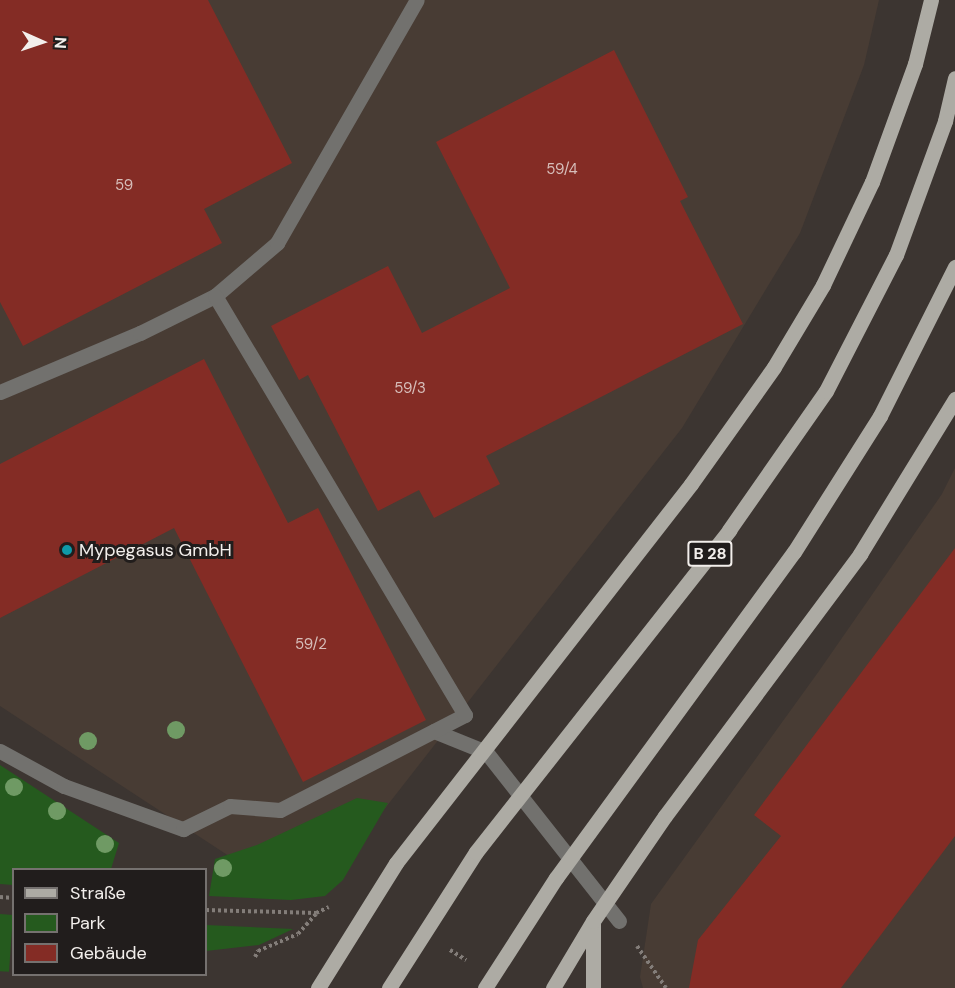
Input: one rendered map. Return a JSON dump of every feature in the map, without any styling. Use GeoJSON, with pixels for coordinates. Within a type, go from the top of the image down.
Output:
{"type":"FeatureCollection","features":[{"type":"Feature","properties":{"kind":"main road"},"geometry":{"type":"LineString","coordinates":[[318,988],[396,863],[691,484],[786,347],[828,275],[872,182],[915,64],[931,0]]}},
{"type":"Feature","properties":{"kind":"main road","name":"B 28"},"geometry":{"type":"LineString","coordinates":[[389,988],[476,852],[729,530],[826,391],[896,255],[945,121],[955,78]]}},
{"type":"Feature","properties":{"kind":"main road"},"geometry":{"type":"LineString","coordinates":[[484,988],[556,878],[794,552],[880,416],[955,267]]}},
{"type":"Feature","properties":{"kind":"main road"},"geometry":{"type":"LineString","coordinates":[[553,988],[593,921],[665,816],[860,554],[955,399]]}},
{"type":"Feature","properties":{"kind":"main road"},"geometry":{"type":"LineString","coordinates":[[593,921],[593,988]]}},
{"type":"Feature","properties":{"kind":"street"},"geometry":{"type":"LineString","coordinates":[[0,392],[140,333],[215,296],[277,243],[417,0]]}},
{"type":"Feature","properties":{"kind":"street"},"geometry":{"type":"LineString","coordinates":[[0,751],[64,786],[112,806],[183,829],[230,806],[280,810],[465,715],[215,296]]}},
{"type":"Feature","properties":{"kind":"street"},"geometry":{"type":"LineString","coordinates":[[434,731],[486,752],[619,921]]}},
{"type":"Feature","properties":{"kind":"path"},"geometry":{"type":"LineString","coordinates":[[207,910],[316,913],[337,904]]}},
{"type":"Feature","properties":{"kind":"path"},"geometry":{"type":"LineString","coordinates":[[255,957],[258,951],[298,934],[316,913]]}},
{"type":"Feature","properties":{"kind":"path"},"geometry":{"type":"LineString","coordinates":[[619,921],[666,988]]}},
{"type":"Feature","properties":{"kind":"shaded area"},"geometry":{"type":"Polygon","coordinates":[[[0,0],[879,0],[864,65],[800,233],[682,428],[365,834],[273,885],[0,706],[0,0]]]}},
{"type":"Feature","properties":{"kind":"shaded area"},"geometry":{"type":"Polygon","coordinates":[[[955,468],[955,988],[643,988],[640,977],[651,904],[819,671],[942,494],[955,468]]]}},
{"type":"Feature","properties":{"kind":"green space"},"geometry":{"type":"Polygon","coordinates":[[[0,765],[119,843],[111,868],[12,868],[12,885],[0,884],[0,765]]]}},
{"type":"Feature","properties":{"kind":"green space"},"geometry":{"type":"Polygon","coordinates":[[[357,798],[388,803],[343,880],[325,896],[291,900],[209,896],[215,859],[257,845],[357,798]]]}},
{"type":"Feature","properties":{"kind":"green space"},"geometry":{"type":"Polygon","coordinates":[[[0,914],[12,915],[9,972],[0,971],[0,914]]]}},
{"type":"Feature","properties":{"kind":"green space"},"geometry":{"type":"Polygon","coordinates":[[[207,925],[293,929],[259,945],[207,951],[207,925]]]}},
{"type":"Feature","properties":{"kind":"building"},"geometry":{"type":"Polygon","coordinates":[[[0,0],[208,0],[292,163],[204,209],[222,243],[23,346],[0,302],[0,0]]]}},
{"type":"Feature","properties":{"kind":"building"},"geometry":{"type":"Polygon","coordinates":[[[614,50],[688,197],[680,201],[743,324],[486,456],[500,484],[434,518],[419,490],[378,511],[308,375],[299,380],[271,326],[388,266],[422,333],[510,288],[436,142],[614,50]]]}},
{"type":"Feature","properties":{"kind":"building"},"geometry":{"type":"Polygon","coordinates":[[[204,359],[288,523],[318,508],[426,720],[303,782],[174,528],[0,618],[0,464],[204,359]]]}},
{"type":"Feature","properties":{"kind":"building"},"geometry":{"type":"Polygon","coordinates":[[[955,548],[955,836],[841,988],[689,988],[698,940],[781,836],[754,815],[955,548]]]}},
{"type":"Feature","properties":{"kind":"place","name":"Mypegasus GmbH"},"geometry":{"type":"Point","coordinates":[67,550]}}]}
